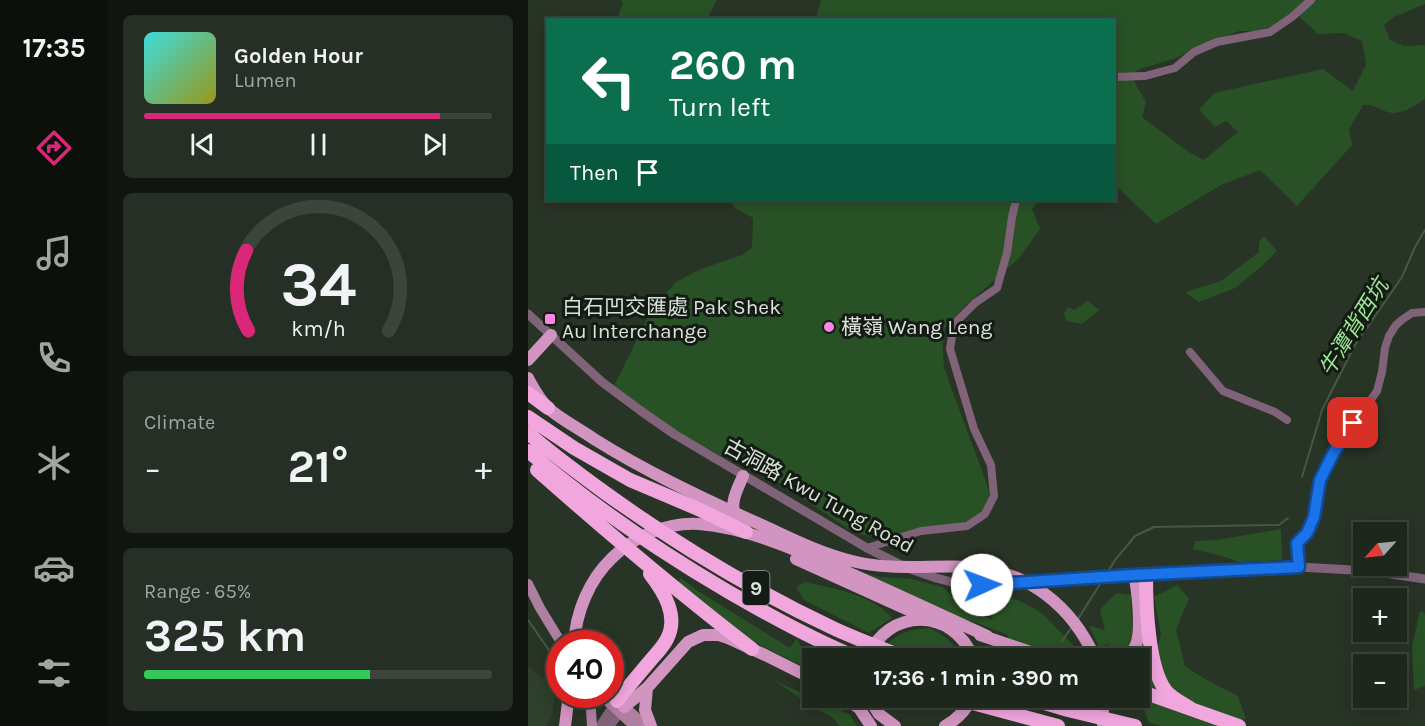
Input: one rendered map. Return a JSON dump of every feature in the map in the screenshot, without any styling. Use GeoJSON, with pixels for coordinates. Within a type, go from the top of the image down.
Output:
{"type":"FeatureCollection","features":[{"type":"Feature","properties":{"kind":"highway"},"geometry":{"type":"LineString","coordinates":[[528,393],[548,408]]}},
{"type":"Feature","properties":{"kind":"highway"},"geometry":{"type":"LineString","coordinates":[[528,417],[574,448],[630,480],[746,532]]}},
{"type":"Feature","properties":{"kind":"highway","name":"9"},"geometry":{"type":"LineString","coordinates":[[528,433],[548,451],[668,536],[729,573],[836,630],[882,648]]}},
{"type":"Feature","properties":{"kind":"highway","name":"9"},"geometry":{"type":"LineString","coordinates":[[528,451],[606,513],[689,569],[751,605],[835,648]]}},
{"type":"Feature","properties":{"kind":"highway"},"geometry":{"type":"LineString","coordinates":[[528,462],[598,525],[752,649]]}},
{"type":"Feature","properties":{"kind":"highway"},"geometry":{"type":"LineString","coordinates":[[624,695],[667,640],[671,626],[669,606],[663,594],[652,576],[629,550]]}},
{"type":"Feature","properties":{"kind":"highway"},"geometry":{"type":"LineString","coordinates":[[1140,575],[1154,663],[1159,680],[1168,694],[1190,708]]}},
{"type":"Feature","properties":{"kind":"highway"},"geometry":{"type":"LineString","coordinates":[[1150,694],[1239,726]]}},
{"type":"Feature","properties":{"kind":"highway"},"geometry":{"type":"LineString","coordinates":[[991,708],[1058,726]]}},
{"type":"Feature","properties":{"kind":"highway"},"geometry":{"type":"LineString","coordinates":[[1062,708],[1135,726]]}},
{"type":"Feature","properties":{"kind":"main road"},"geometry":{"type":"LineString","coordinates":[[528,360],[550,335]]}},
{"type":"Feature","properties":{"kind":"main road"},"geometry":{"type":"LineString","coordinates":[[528,378],[548,408],[583,432],[682,488],[838,557],[867,564],[895,567],[970,567],[999,572],[1040,590],[1065,611],[1083,633],[1090,648]]}},
{"type":"Feature","properties":{"kind":"main road"},"geometry":{"type":"LineString","coordinates":[[743,476],[734,496],[732,505],[734,515],[746,532],[765,545],[947,627],[987,636]]}},
{"type":"Feature","properties":{"kind":"main road"},"geometry":{"type":"LineString","coordinates":[[577,630],[583,602],[592,583],[617,552],[653,532],[676,525],[698,524],[728,528],[788,546],[987,636],[1020,648]]}},
{"type":"Feature","properties":{"kind":"main road"},"geometry":{"type":"LineString","coordinates":[[1134,648],[1137,642],[1138,622],[1136,583],[1140,575]]}},
{"type":"Feature","properties":{"kind":"main road"},"geometry":{"type":"LineString","coordinates":[[528,584],[553,630]]}},
{"type":"Feature","properties":{"kind":"main road"},"geometry":{"type":"LineString","coordinates":[[872,648],[883,634],[897,625],[924,620],[935,622]]}},
{"type":"Feature","properties":{"kind":"main road"},"geometry":{"type":"LineString","coordinates":[[947,627],[963,640],[967,648]]}},
{"type":"Feature","properties":{"kind":"main road"},"geometry":{"type":"LineString","coordinates":[[624,700],[647,688],[688,642],[711,634],[752,649],[802,674]]}},
{"type":"Feature","properties":{"kind":"main road"},"geometry":{"type":"LineString","coordinates":[[647,688],[645,710],[651,726]]}},
{"type":"Feature","properties":{"kind":"main road"},"geometry":{"type":"LineString","coordinates":[[565,726],[567,708]]}},
{"type":"Feature","properties":{"kind":"main road"},"geometry":{"type":"LineString","coordinates":[[590,708],[592,726]]}},
{"type":"Feature","properties":{"kind":"main road"},"geometry":{"type":"LineString","coordinates":[[620,708],[634,726]]}},
{"type":"Feature","properties":{"kind":"main road"},"geometry":{"type":"LineString","coordinates":[[622,708],[646,726]]}},
{"type":"Feature","properties":{"kind":"main road"},"geometry":{"type":"LineString","coordinates":[[859,708],[871,726]]}},
{"type":"Feature","properties":{"kind":"main road"},"geometry":{"type":"LineString","coordinates":[[866,708],[895,726]]}},
{"type":"Feature","properties":{"kind":"main road"},"geometry":{"type":"LineString","coordinates":[[945,726],[960,716],[967,708]]}},
{"type":"Feature","properties":{"kind":"main road"},"geometry":{"type":"LineString","coordinates":[[1103,708],[1103,726]]}},
{"type":"Feature","properties":{"kind":"street"},"geometry":{"type":"LineString","coordinates":[[1116,77],[1145,76],[1175,68],[1194,52],[1217,42],[1270,32],[1311,0]]}},
{"type":"Feature","properties":{"kind":"street"},"geometry":{"type":"LineString","coordinates":[[867,548],[921,531],[967,526],[985,514],[994,496],[991,465],[974,429],[950,349],[954,324],[975,303],[997,288],[1007,253],[1016,201]]}},
{"type":"Feature","properties":{"kind":"street"},"geometry":{"type":"LineString","coordinates":[[1299,567],[1297,543],[1307,533],[1314,517],[1320,480],[1334,452],[1377,391],[1389,336],[1403,319],[1412,313],[1425,312]]}},
{"type":"Feature","properties":{"kind":"street","name":"古洞路 Kwu Tung Road"},"geometry":{"type":"LineString","coordinates":[[528,314],[602,382],[674,434],[867,548],[905,567],[936,578],[967,586],[1299,567],[1371,571],[1425,579]]}},
{"type":"Feature","properties":{"kind":"street"},"geometry":{"type":"LineString","coordinates":[[1190,352],[1223,392],[1275,412],[1287,420]]}},
{"type":"Feature","properties":{"kind":"street"},"geometry":{"type":"LineString","coordinates":[[600,726],[614,708]]}},
{"type":"Feature","properties":{"kind":"street"},"geometry":{"type":"LineString","coordinates":[[610,726],[616,708]]}},
{"type":"Feature","properties":{"kind":"shaded area"},"geometry":{"type":"Polygon","coordinates":[[[528,667],[546,679],[546,708],[553,708],[552,717],[546,726],[528,726],[528,667]]]}},
{"type":"Feature","properties":{"kind":"green space"},"geometry":{"type":"Polygon","coordinates":[[[620,0],[717,0],[708,18],[617,18],[623,2],[620,0]]]}},
{"type":"Feature","properties":{"kind":"green space"},"geometry":{"type":"Polygon","coordinates":[[[821,0],[1425,0],[1425,4],[1394,17],[1384,25],[1390,40],[1404,46],[1425,45],[1425,99],[1407,110],[1395,113],[1363,105],[1349,129],[1352,145],[1297,206],[1260,170],[1221,185],[1156,224],[1116,186],[1116,18],[816,18],[821,0]],[[1294,12],[1275,25],[1256,31],[1239,31],[1173,59],[1137,70],[1134,81],[1146,102],[1142,117],[1187,151],[1204,160],[1238,132],[1226,121],[1215,127],[1199,110],[1214,93],[1323,69],[1353,91],[1366,65],[1362,41],[1344,33],[1318,34],[1294,12]]]}},
{"type":"Feature","properties":{"kind":"green space"},"geometry":{"type":"Polygon","coordinates":[[[730,201],[1039,201],[1032,209],[1040,229],[1019,258],[964,307],[942,331],[944,368],[989,490],[988,511],[948,530],[898,539],[856,534],[759,469],[720,455],[648,415],[614,386],[652,309],[676,282],[701,269],[742,255],[752,248],[753,218],[735,208],[730,201]]]}},
{"type":"Feature","properties":{"kind":"green space"},"geometry":{"type":"Polygon","coordinates":[[[1264,236],[1277,251],[1235,288],[1199,302],[1185,292],[1221,281],[1259,252],[1259,242],[1264,236]]]}},
{"type":"Feature","properties":{"kind":"green space"},"geometry":{"type":"Polygon","coordinates":[[[1088,301],[1099,310],[1082,324],[1066,321],[1064,313],[1068,307],[1074,310],[1088,301]]]}},
{"type":"Feature","properties":{"kind":"green space"},"geometry":{"type":"Polygon","coordinates":[[[1281,529],[1282,560],[1239,562],[1193,549],[1195,541],[1217,540],[1281,529]]]}},
{"type":"Feature","properties":{"kind":"green space"},"geometry":{"type":"Polygon","coordinates":[[[859,572],[881,577],[911,579],[943,587],[968,612],[992,619],[994,593],[1020,601],[1042,613],[1075,648],[1003,648],[1008,635],[972,621],[952,622],[859,572]]]}},
{"type":"Feature","properties":{"kind":"green space"},"geometry":{"type":"Polygon","coordinates":[[[681,578],[790,648],[797,638],[802,649],[802,666],[764,647],[670,593],[681,578]]]}},
{"type":"Feature","properties":{"kind":"green space"},"geometry":{"type":"Polygon","coordinates":[[[805,582],[863,598],[874,603],[892,618],[869,633],[804,600],[796,587],[805,582]]]}},
{"type":"Feature","properties":{"kind":"green space"},"geometry":{"type":"Polygon","coordinates":[[[1177,585],[1189,598],[1176,630],[1185,666],[1238,696],[1246,719],[1214,726],[1162,726],[1149,723],[1143,708],[1150,708],[1150,651],[1157,646],[1161,635],[1154,597],[1177,585]]]}},
{"type":"Feature","properties":{"kind":"green space"},"geometry":{"type":"Polygon","coordinates":[[[1116,593],[1131,595],[1133,648],[1108,648],[1109,644],[1099,647],[1089,626],[1105,630],[1100,610],[1116,593]]]}},
{"type":"Feature","properties":{"kind":"green space"},"geometry":{"type":"Polygon","coordinates":[[[1420,611],[1425,614],[1425,686],[1414,690],[1412,646],[1420,611]]]}},
{"type":"Feature","properties":{"kind":"green space"},"geometry":{"type":"Polygon","coordinates":[[[930,628],[957,648],[903,648],[888,643],[898,636],[930,628]]]}},
{"type":"Feature","properties":{"kind":"green space"},"geometry":{"type":"Polygon","coordinates":[[[775,681],[802,693],[802,699],[775,681]]]}},
{"type":"Feature","properties":{"kind":"green space"},"geometry":{"type":"Polygon","coordinates":[[[816,708],[835,708],[850,715],[857,726],[840,726],[833,718],[816,708]]]}},
{"type":"Feature","properties":{"kind":"waterway","name":"牛潭背西坑"},"geometry":{"type":"LineString","coordinates":[[1302,477],[1322,410],[1355,345],[1402,277],[1425,230]]}},
{"type":"Feature","properties":{"kind":"waterway"},"geometry":{"type":"LineString","coordinates":[[1107,573],[1135,536],[1154,527],[1279,525],[1288,518]]}},
{"type":"Feature","properties":{"kind":"waterway"},"geometry":{"type":"LineString","coordinates":[[1078,619],[1102,581]]}},
{"type":"Feature","properties":{"kind":"waterway"},"geometry":{"type":"LineString","coordinates":[[528,620],[546,646]]}},
{"type":"Feature","properties":{"kind":"waterway"},"geometry":{"type":"LineString","coordinates":[[1062,641],[1071,628]]}},
{"type":"Feature","properties":{"kind":"place","name":"白石凹交匯處 Pak Shek Au Interchange"},"geometry":{"type":"Point","coordinates":[550,319]}},
{"type":"Feature","properties":{"kind":"place","name":"橫嶺 Wang Leng"},"geometry":{"type":"Point","coordinates":[829,327]}},
{"type":"Feature","properties":{"kind":"route"},"geometry":{"type":"LineString","coordinates":[[982,585],[1299,567],[1297,543],[1307,533],[1314,517],[1320,480],[1334,452],[1353,423]]}}]}
